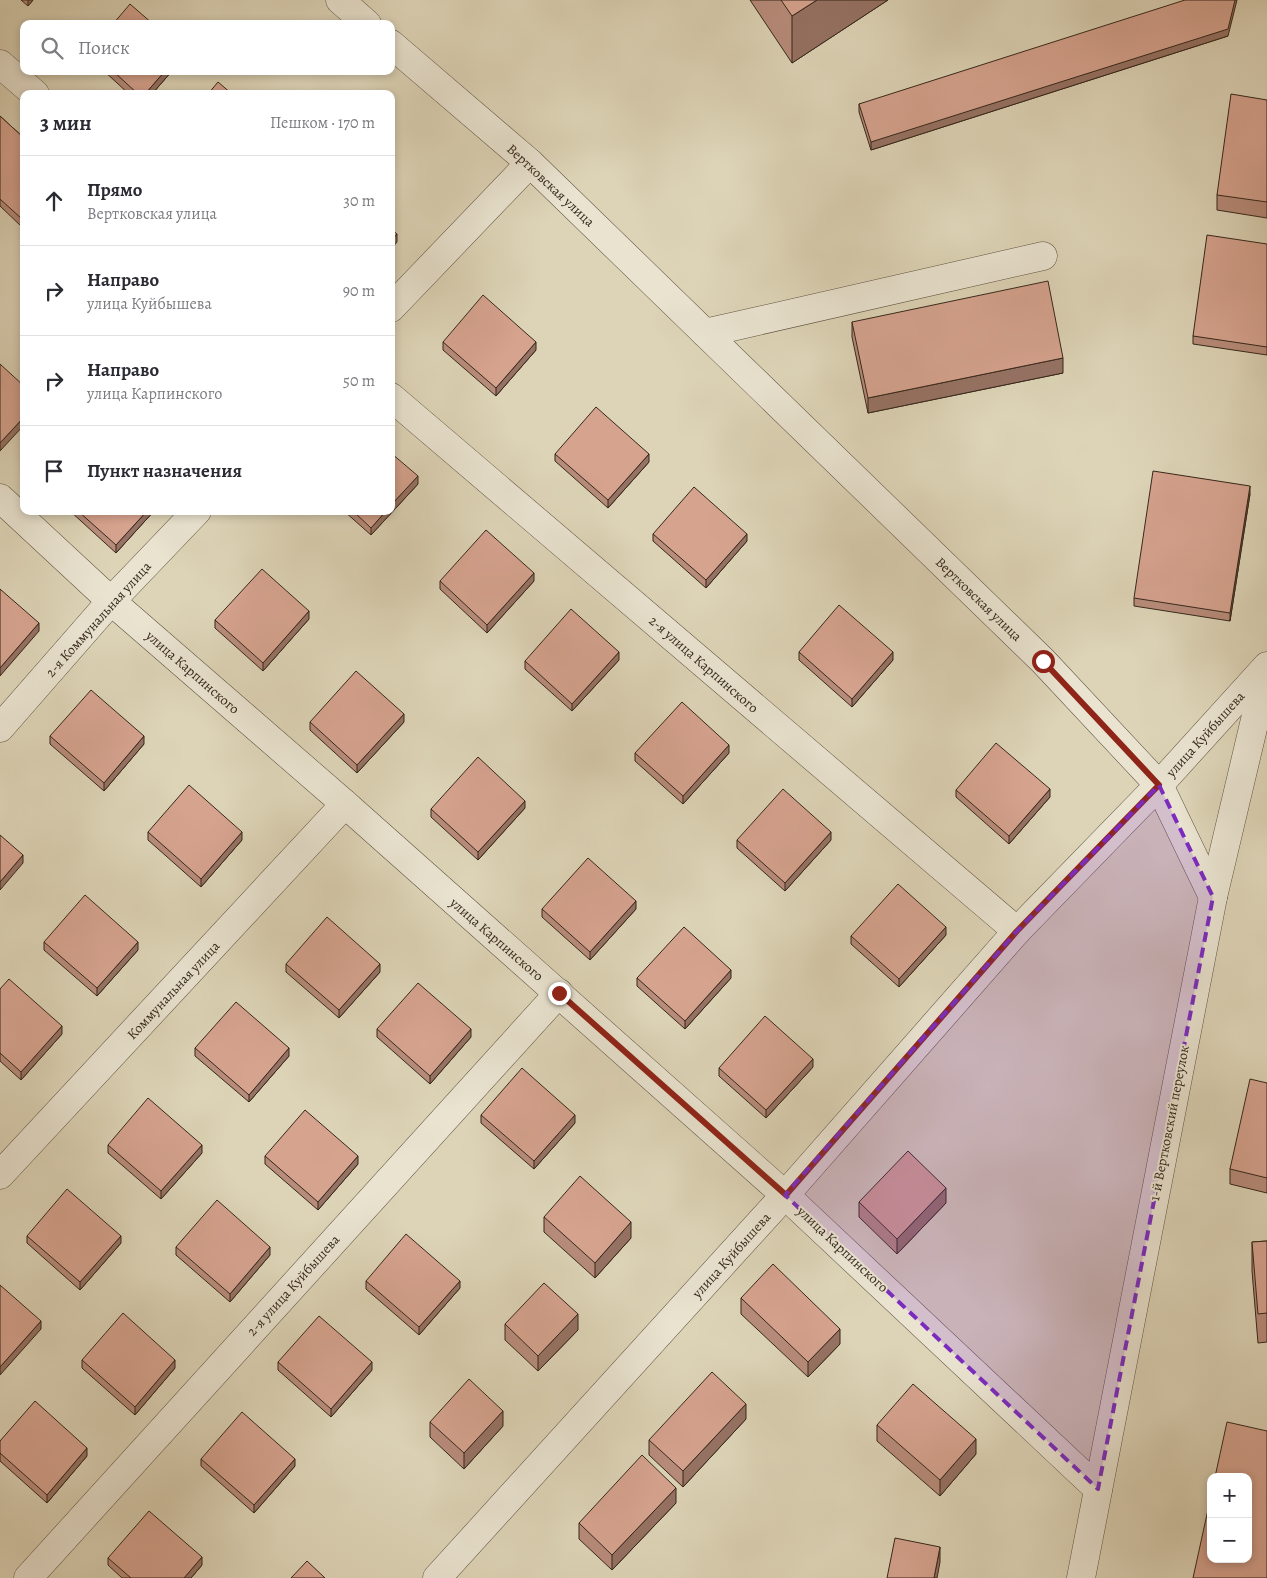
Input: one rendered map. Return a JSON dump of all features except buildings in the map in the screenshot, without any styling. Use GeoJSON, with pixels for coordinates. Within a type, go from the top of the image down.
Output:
{"type":"FeatureCollection","features":[{"type":"Feature","properties":{"kind":"street"},"geometry":{"type":"LineString","coordinates":[[340,0],[362,20]]}},
{"type":"Feature","properties":{"kind":"street","name":"Вертковская улица"},"geometry":{"type":"LineString","coordinates":[[395,47],[530,163],[1043,661],[1159,785],[1213,897]]}},
{"type":"Feature","properties":{"kind":"street"},"geometry":{"type":"LineString","coordinates":[[0,64],[30,90]]}},
{"type":"Feature","properties":{"kind":"street"},"geometry":{"type":"LineString","coordinates":[[395,304],[530,163]]}},
{"type":"Feature","properties":{"kind":"street"},"geometry":{"type":"LineString","coordinates":[[705,332],[1043,256]]}},
{"type":"Feature","properties":{"kind":"street","name":"2-я улица Карпинского"},"geometry":{"type":"LineString","coordinates":[[395,400],[1017,931]]}},
{"type":"Feature","properties":{"kind":"street","name":"улица Карпинского"},"geometry":{"type":"LineString","coordinates":[[0,498],[111,602],[345,804],[786,1195],[1098,1489]]}},
{"type":"Feature","properties":{"kind":"street","name":"2-я Коммунальная улица"},"geometry":{"type":"LineString","coordinates":[[0,728],[111,602],[193,515]]}},
{"type":"Feature","properties":{"kind":"street","name":"улица Куйбышева"},"geometry":{"type":"LineString","coordinates":[[437,1578],[786,1195],[1017,931],[1159,785],[1267,668]]}},
{"type":"Feature","properties":{"kind":"street","name":"1-й Вертковский переулок"},"geometry":{"type":"LineString","coordinates":[[1081,1578],[1213,897],[1267,668]]}},
{"type":"Feature","properties":{"kind":"street","name":"Коммунальная улица"},"geometry":{"type":"LineString","coordinates":[[0,1175],[345,804]]}},
{"type":"Feature","properties":{"kind":"street","name":"2-я улица Куйбышева"},"geometry":{"type":"LineString","coordinates":[[28,1578],[559,993]]}},
{"type":"Feature","properties":{"kind":"highlighted area"},"geometry":{"type":"Polygon","coordinates":[[[1159,785],[1213,897],[1098,1489],[785,1195],[1017,931],[1159,785]]]}},
{"type":"Feature","properties":{"kind":"route"},"geometry":{"type":"LineString","coordinates":[[559,993],[786,1195],[1017,931],[1159,785],[1043,661]]}}]}
